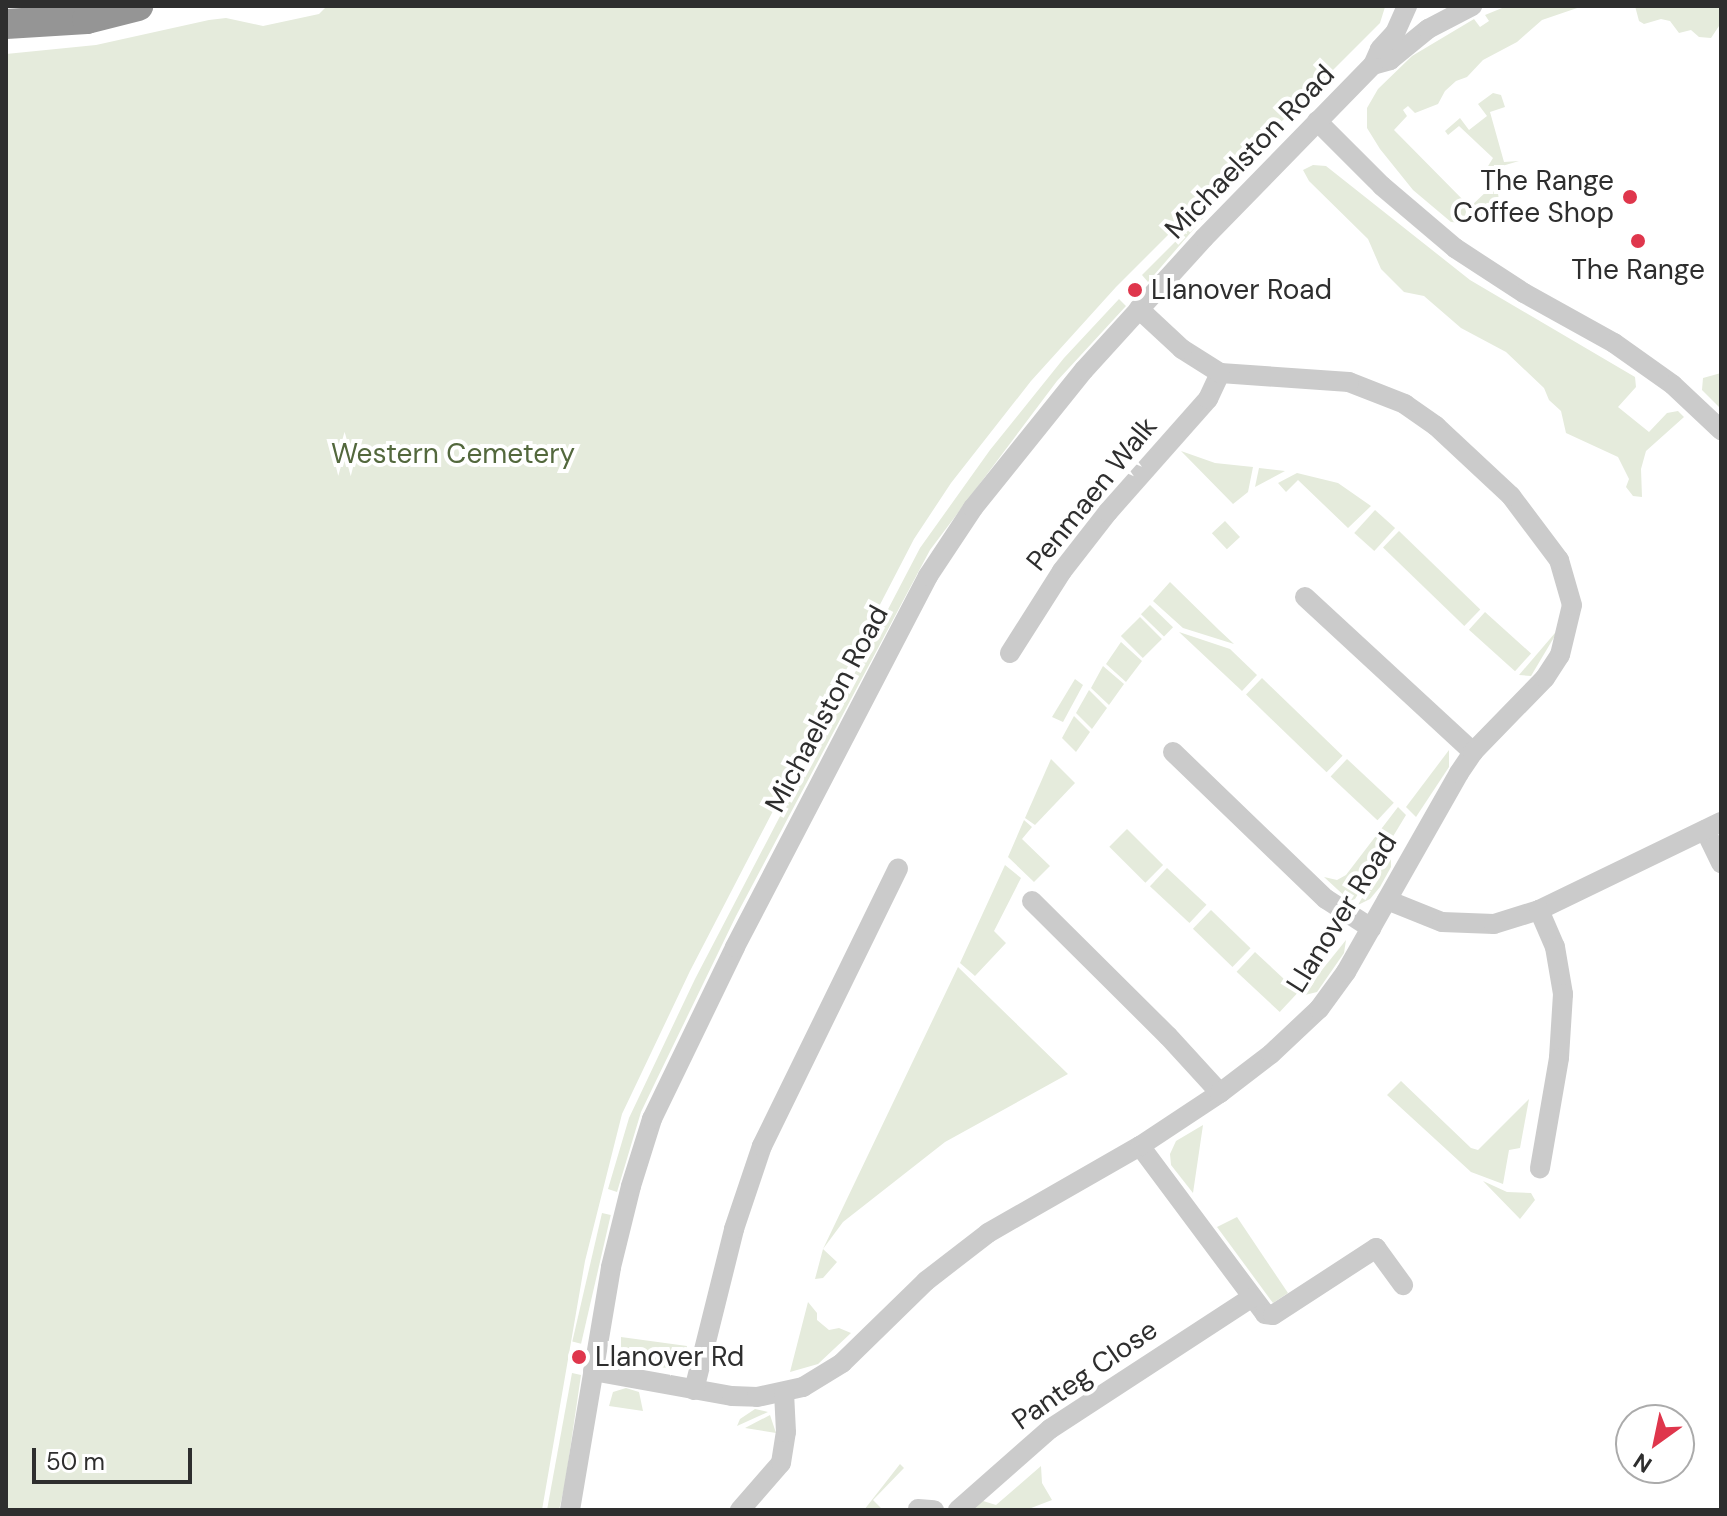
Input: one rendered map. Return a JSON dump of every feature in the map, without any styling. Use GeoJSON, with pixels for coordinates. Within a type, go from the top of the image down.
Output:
{"type":"FeatureCollection","features":[{"type":"Feature","properties":{"kind":"highway"},"geometry":{"type":"LineString","coordinates":[[6,24],[87,19],[138,6]]}},
{"type":"Feature","properties":{"kind":"street","name":"Michaelston Road"},"geometry":{"type":"LineString","coordinates":[[570,1510],[611,1267],[645,1139],[735,947],[943,552],[1019,449],[1139,309],[1373,65],[1380,49],[1395,33],[1407,6]]}},
{"type":"Feature","properties":{"kind":"street","name":"Michaelston Road"},"geometry":{"type":"LineString","coordinates":[[1373,65],[1390,60],[1443,14],[1472,6]]}},
{"type":"Feature","properties":{"kind":"street"},"geometry":{"type":"LineString","coordinates":[[1317,121],[1382,186],[1455,248],[1624,349],[1673,385],[1721,430]]}},
{"type":"Feature","properties":{"kind":"street","name":"Llanover Road"},"geometry":{"type":"LineString","coordinates":[[593,1371],[694,1390],[757,1397],[784,1392],[830,1373],[926,1281],[988,1233],[1140,1146],[1220,1093],[1271,1054],[1319,1009],[1371,928],[1473,752],[1545,678],[1560,655],[1572,605],[1568,581],[1541,531],[1511,496],[1436,426],[1380,391],[1349,382],[1220,373],[1182,349],[1139,309]]}},
{"type":"Feature","properties":{"kind":"street","name":"Penmaen Walk"},"geometry":{"type":"LineString","coordinates":[[1010,653],[1062,571],[1108,512],[1208,399],[1220,373]]}},
{"type":"Feature","properties":{"kind":"street"},"geometry":{"type":"LineString","coordinates":[[1305,597],[1473,752]]}},
{"type":"Feature","properties":{"kind":"street"},"geometry":{"type":"LineString","coordinates":[[1173,752],[1326,899],[1371,928]]}},
{"type":"Feature","properties":{"kind":"street"},"geometry":{"type":"LineString","coordinates":[[1387,900],[1419,916],[1468,926],[1494,924],[1539,910],[1713,826],[1721,863]]}},
{"type":"Feature","properties":{"kind":"street"},"geometry":{"type":"LineString","coordinates":[[694,1390],[734,1229],[762,1146],[898,869]]}},
{"type":"Feature","properties":{"kind":"street"},"geometry":{"type":"LineString","coordinates":[[1032,901],[1168,1036],[1220,1093]]}},
{"type":"Feature","properties":{"kind":"street"},"geometry":{"type":"LineString","coordinates":[[1539,910],[1555,947],[1563,994],[1559,1058],[1540,1168]]}},
{"type":"Feature","properties":{"kind":"street"},"geometry":{"type":"LineString","coordinates":[[1140,1146],[1265,1314],[1273,1315],[1376,1248],[1403,1285]]}},
{"type":"Feature","properties":{"kind":"street","name":"Panteg Close"},"geometry":{"type":"LineString","coordinates":[[958,1510],[1050,1429],[1251,1298]]}},
{"type":"Feature","properties":{"kind":"street"},"geometry":{"type":"LineString","coordinates":[[740,1510],[781,1463],[786,1432],[784,1392]]}},
{"type":"Feature","properties":{"kind":"green space","name":"Western Cemetery"},"geometry":{"type":"Polygon","coordinates":[[[327,6],[1385,7],[1380,23],[1116,287],[1031,381],[951,483],[914,539],[690,971],[622,1114],[585,1261],[542,1510],[6,1510],[6,54],[96,45],[226,18],[263,26],[319,14],[327,6]]]}},
{"type":"Feature","properties":{"kind":"green space"},"geometry":{"type":"Polygon","coordinates":[[[1507,6],[1583,6],[1542,20],[1517,42],[1483,60],[1467,77],[1456,81],[1445,91],[1438,104],[1415,113],[1408,106],[1403,110],[1407,116],[1394,130],[1470,207],[1488,190],[1498,193],[1499,201],[1492,212],[1463,223],[1451,222],[1413,190],[1380,149],[1367,128],[1367,108],[1378,89],[1412,56],[1474,19],[1480,27],[1489,21],[1485,15],[1507,6]]]}},
{"type":"Feature","properties":{"kind":"green space"},"geometry":{"type":"Polygon","coordinates":[[[1635,6],[1721,6],[1721,23],[1711,38],[1699,37],[1691,30],[1679,33],[1670,21],[1661,19],[1644,24],[1639,21],[1635,6]]]}},
{"type":"Feature","properties":{"kind":"green space"},"geometry":{"type":"Polygon","coordinates":[[[1493,93],[1501,95],[1505,107],[1490,112],[1504,162],[1519,161],[1485,171],[1493,158],[1459,126],[1448,135],[1445,131],[1460,118],[1469,130],[1487,116],[1478,104],[1493,93]]]}},
{"type":"Feature","properties":{"kind":"green space"},"geometry":{"type":"Polygon","coordinates":[[[1313,165],[1326,166],[1470,280],[1635,377],[1636,387],[1618,407],[1649,432],[1667,413],[1678,411],[1684,417],[1646,451],[1641,469],[1642,497],[1633,496],[1626,487],[1629,479],[1618,457],[1566,433],[1561,411],[1549,400],[1544,388],[1506,352],[1461,328],[1424,296],[1404,292],[1381,269],[1368,239],[1309,181],[1303,170],[1313,165]]]}},
{"type":"Feature","properties":{"kind":"green space"},"geometry":{"type":"Polygon","coordinates":[[[1212,208],[1148,282],[1142,275],[1212,208]]]}},
{"type":"Feature","properties":{"kind":"green space"},"geometry":{"type":"Polygon","coordinates":[[[1119,299],[1126,306],[1057,381],[930,550],[736,916],[641,1112],[617,1192],[608,1189],[629,1118],[695,979],[920,548],[990,450],[1064,358],[1119,299]]]}},
{"type":"Feature","properties":{"kind":"green space"},"geometry":{"type":"Polygon","coordinates":[[[1721,373],[1721,409],[1702,390],[1703,378],[1721,373]]]}},
{"type":"Feature","properties":{"kind":"green space"},"geometry":{"type":"Polygon","coordinates":[[[1181,451],[1215,463],[1253,467],[1248,492],[1233,504],[1181,451]]]}},
{"type":"Feature","properties":{"kind":"green space"},"geometry":{"type":"Polygon","coordinates":[[[1259,468],[1285,471],[1255,487],[1259,468]]]}},
{"type":"Feature","properties":{"kind":"green space"},"geometry":{"type":"Polygon","coordinates":[[[1297,473],[1338,483],[1371,506],[1348,528],[1298,480],[1286,492],[1278,483],[1297,473]]]}},
{"type":"Feature","properties":{"kind":"green space"},"geometry":{"type":"Polygon","coordinates":[[[1375,510],[1395,528],[1374,551],[1354,533],[1375,510]]]}},
{"type":"Feature","properties":{"kind":"green space"},"geometry":{"type":"Polygon","coordinates":[[[1225,521],[1240,537],[1227,549],[1212,533],[1225,521]]]}},
{"type":"Feature","properties":{"kind":"green space"},"geometry":{"type":"Polygon","coordinates":[[[1399,531],[1480,609],[1464,626],[1383,548],[1399,531]]]}},
{"type":"Feature","properties":{"kind":"green space"},"geometry":{"type":"Polygon","coordinates":[[[1170,582],[1234,644],[1183,628],[1153,601],[1170,582]]]}},
{"type":"Feature","properties":{"kind":"green space"},"geometry":{"type":"Polygon","coordinates":[[[1150,605],[1173,627],[1164,637],[1141,614],[1150,605]]]}},
{"type":"Feature","properties":{"kind":"green space"},"geometry":{"type":"Polygon","coordinates":[[[1485,612],[1531,653],[1515,671],[1469,630],[1485,612]]]}},
{"type":"Feature","properties":{"kind":"green space"},"geometry":{"type":"Polygon","coordinates":[[[1140,617],[1162,639],[1143,658],[1121,636],[1140,617]]]}},
{"type":"Feature","properties":{"kind":"green space"},"geometry":{"type":"Polygon","coordinates":[[[1179,632],[1230,649],[1257,675],[1242,691],[1179,632]]]}},
{"type":"Feature","properties":{"kind":"green space"},"geometry":{"type":"Polygon","coordinates":[[[1555,633],[1531,676],[1519,675],[1555,633]]]}},
{"type":"Feature","properties":{"kind":"green space"},"geometry":{"type":"Polygon","coordinates":[[[1121,642],[1142,661],[1126,682],[1106,664],[1121,642]]]}},
{"type":"Feature","properties":{"kind":"green space"},"geometry":{"type":"Polygon","coordinates":[[[1103,666],[1124,684],[1109,705],[1091,688],[1103,666]]]}},
{"type":"Feature","properties":{"kind":"green space"},"geometry":{"type":"Polygon","coordinates":[[[1262,678],[1343,756],[1327,772],[1246,695],[1262,678]]]}},
{"type":"Feature","properties":{"kind":"green space"},"geometry":{"type":"Polygon","coordinates":[[[1075,679],[1083,685],[1063,722],[1052,717],[1075,679]]]}},
{"type":"Feature","properties":{"kind":"green space"},"geometry":{"type":"Polygon","coordinates":[[[1089,690],[1107,708],[1092,729],[1076,713],[1089,690]]]}},
{"type":"Feature","properties":{"kind":"green space"},"geometry":{"type":"Polygon","coordinates":[[[1074,716],[1090,732],[1076,752],[1062,738],[1074,716]]]}},
{"type":"Feature","properties":{"kind":"green space"},"geometry":{"type":"Polygon","coordinates":[[[1449,750],[1449,767],[1416,817],[1406,807],[1449,750]]]}},
{"type":"Feature","properties":{"kind":"green space"},"geometry":{"type":"Polygon","coordinates":[[[1051,759],[1075,783],[1035,825],[1025,818],[1051,759]]]}},
{"type":"Feature","properties":{"kind":"green space"},"geometry":{"type":"Polygon","coordinates":[[[1347,759],[1394,803],[1377,820],[1331,777],[1347,759]]]}},
{"type":"Feature","properties":{"kind":"green space"},"geometry":{"type":"Polygon","coordinates":[[[1398,807],[1406,815],[1355,899],[1350,901],[1324,877],[1337,880],[1346,875],[1398,807]]]}},
{"type":"Feature","properties":{"kind":"green space"},"geometry":{"type":"Polygon","coordinates":[[[1024,820],[1032,827],[1022,839],[1050,866],[1034,882],[1008,857],[1024,820]]]}},
{"type":"Feature","properties":{"kind":"green space"},"geometry":{"type":"Polygon","coordinates":[[[1127,829],[1163,865],[1145,883],[1109,847],[1127,829]]]}},
{"type":"Feature","properties":{"kind":"green space"},"geometry":{"type":"Polygon","coordinates":[[[1391,847],[1391,867],[1380,887],[1370,899],[1358,905],[1391,847]]]}},
{"type":"Feature","properties":{"kind":"green space"},"geometry":{"type":"Polygon","coordinates":[[[1005,865],[1021,878],[994,931],[1006,943],[975,976],[960,963],[1005,865]]]}},
{"type":"Feature","properties":{"kind":"green space"},"geometry":{"type":"Polygon","coordinates":[[[1167,868],[1206,905],[1189,923],[1150,886],[1167,868]]]}},
{"type":"Feature","properties":{"kind":"green space"},"geometry":{"type":"Polygon","coordinates":[[[1211,910],[1251,948],[1233,967],[1193,929],[1211,910]]]}},
{"type":"Feature","properties":{"kind":"green space"},"geometry":{"type":"Polygon","coordinates":[[[1346,940],[1344,953],[1317,992],[1301,996],[1346,940]]]}},
{"type":"Feature","properties":{"kind":"green space"},"geometry":{"type":"Polygon","coordinates":[[[1255,952],[1298,992],[1280,1012],[1237,972],[1255,952]]]}},
{"type":"Feature","properties":{"kind":"green space"},"geometry":{"type":"Polygon","coordinates":[[[958,967],[1068,1074],[945,1142],[843,1222],[823,1249],[958,967]]]}},
{"type":"Feature","properties":{"kind":"green space"},"geometry":{"type":"Polygon","coordinates":[[[1401,1081],[1471,1148],[1478,1150],[1529,1099],[1520,1148],[1509,1150],[1503,1184],[1471,1172],[1387,1095],[1401,1081]]]}},
{"type":"Feature","properties":{"kind":"green space"},"geometry":{"type":"Polygon","coordinates":[[[1203,1125],[1193,1193],[1171,1165],[1170,1154],[1176,1141],[1203,1125]]]}},
{"type":"Feature","properties":{"kind":"green space"},"geometry":{"type":"Polygon","coordinates":[[[1483,1181],[1507,1192],[1531,1193],[1535,1200],[1520,1219],[1483,1181]]]}},
{"type":"Feature","properties":{"kind":"green space"},"geometry":{"type":"Polygon","coordinates":[[[602,1213],[611,1215],[581,1344],[572,1342],[602,1213]]]}},
{"type":"Feature","properties":{"kind":"green space"},"geometry":{"type":"Polygon","coordinates":[[[1237,1217],[1288,1293],[1273,1303],[1217,1227],[1237,1217]]]}},
{"type":"Feature","properties":{"kind":"green space"},"geometry":{"type":"Polygon","coordinates":[[[823,1249],[837,1262],[823,1278],[815,1279],[823,1249]]]}},
{"type":"Feature","properties":{"kind":"green space"},"geometry":{"type":"Polygon","coordinates":[[[808,1302],[817,1313],[817,1320],[829,1330],[839,1328],[851,1333],[818,1364],[790,1372],[808,1302]]]}},
{"type":"Feature","properties":{"kind":"green space"},"geometry":{"type":"Polygon","coordinates":[[[621,1337],[687,1346],[685,1358],[671,1369],[636,1362],[621,1347],[621,1337]]]}},
{"type":"Feature","properties":{"kind":"green space"},"geometry":{"type":"Polygon","coordinates":[[[572,1373],[581,1375],[565,1484],[559,1510],[547,1510],[572,1373]]]}},
{"type":"Feature","properties":{"kind":"green space"},"geometry":{"type":"Polygon","coordinates":[[[626,1388],[639,1392],[643,1411],[609,1406],[613,1392],[626,1388]]]}},
{"type":"Feature","properties":{"kind":"green space"},"geometry":{"type":"Polygon","coordinates":[[[755,1409],[768,1412],[737,1426],[740,1419],[755,1409]]]}},
{"type":"Feature","properties":{"kind":"green space"},"geometry":{"type":"Polygon","coordinates":[[[770,1415],[776,1433],[745,1428],[770,1415]]]}},
{"type":"Feature","properties":{"kind":"green space"},"geometry":{"type":"Polygon","coordinates":[[[900,1464],[904,1468],[873,1500],[883,1510],[864,1510],[900,1464]]]}},
{"type":"Feature","properties":{"kind":"green space"},"geometry":{"type":"Polygon","coordinates":[[[1041,1466],[1042,1483],[1052,1500],[1026,1510],[969,1510],[980,1500],[996,1505],[1041,1466]]]}},
{"type":"Feature","properties":{"kind":"place","name":"The Range Coffee Shop"},"geometry":{"type":"Point","coordinates":[1630,197]}},
{"type":"Feature","properties":{"kind":"place","name":"The Range"},"geometry":{"type":"Point","coordinates":[1638,241]}},
{"type":"Feature","properties":{"kind":"place","name":"Llanover Road"},"geometry":{"type":"Point","coordinates":[1135,290]}},
{"type":"Feature","properties":{"kind":"place","name":"Llanover Rd"},"geometry":{"type":"Point","coordinates":[579,1357]}}]}
